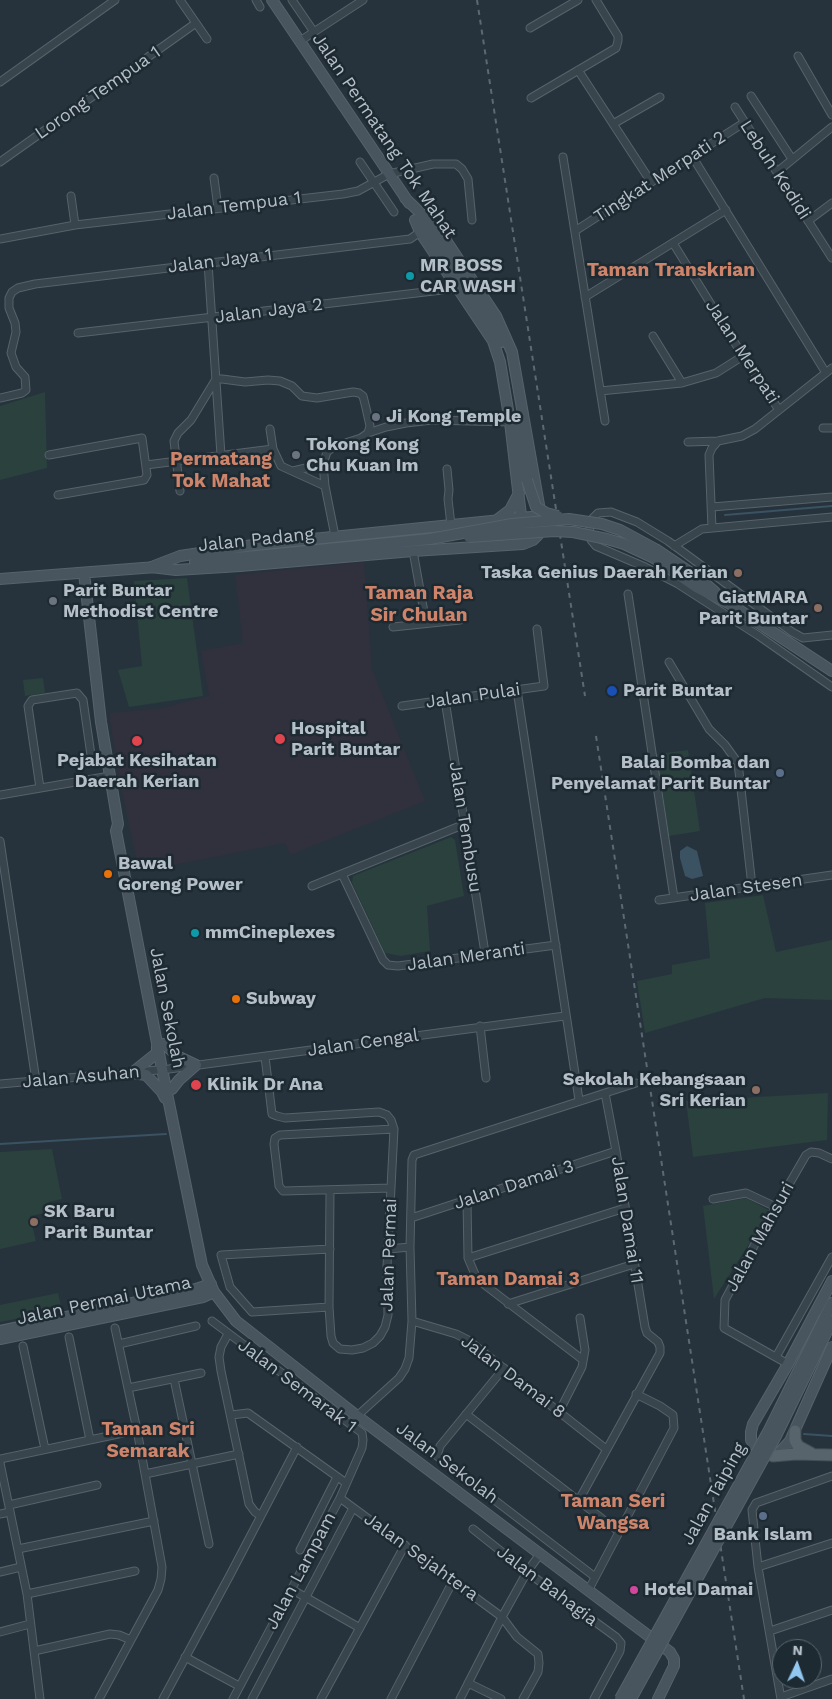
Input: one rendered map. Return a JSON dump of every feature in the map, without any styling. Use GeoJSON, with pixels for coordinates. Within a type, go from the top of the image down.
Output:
{"type":"FeatureCollection","features":[{"type":"Feature","properties":{"kind":"main road"},"geometry":{"type":"LineString","coordinates":[[795,1431],[795,1440],[798,1446],[813,1454]]}},
{"type":"Feature","properties":{"kind":"main road"},"geometry":{"type":"LineString","coordinates":[[773,1456],[832,1455]]}},
{"type":"Feature","properties":{"kind":"street"},"geometry":{"type":"LineString","coordinates":[[1,78],[115,0]]}},
{"type":"Feature","properties":{"kind":"street"},"geometry":{"type":"LineString","coordinates":[[180,0],[208,39]]}},
{"type":"Feature","properties":{"kind":"street"},"geometry":{"type":"LineString","coordinates":[[256,0],[260,7]]}},
{"type":"Feature","properties":{"kind":"street","name":"Jalan Permatang Tok Mahat"},"geometry":{"type":"LineString","coordinates":[[272,0],[405,198],[470,290],[499,339],[508,358],[527,480]]}},
{"type":"Feature","properties":{"kind":"street"},"geometry":{"type":"LineString","coordinates":[[292,0],[314,32]]}},
{"type":"Feature","properties":{"kind":"street"},"geometry":{"type":"LineString","coordinates":[[300,41],[363,0]]}},
{"type":"Feature","properties":{"kind":"street"},"geometry":{"type":"LineString","coordinates":[[530,28],[578,0]]}},
{"type":"Feature","properties":{"kind":"street"},"geometry":{"type":"LineString","coordinates":[[531,98],[616,48],[618,36],[596,0]]}},
{"type":"Feature","properties":{"kind":"street","name":"Lorong Tempua 1"},"geometry":{"type":"LineString","coordinates":[[0,162],[196,23]]}},
{"type":"Feature","properties":{"kind":"street"},"geometry":{"type":"LineString","coordinates":[[798,56],[832,115]]}},
{"type":"Feature","properties":{"kind":"street"},"geometry":{"type":"LineString","coordinates":[[578,70],[651,182]]}},
{"type":"Feature","properties":{"kind":"street"},"geometry":{"type":"LineString","coordinates":[[751,96],[792,159]]}},
{"type":"Feature","properties":{"kind":"street"},"geometry":{"type":"LineString","coordinates":[[613,124],[660,97]]}},
{"type":"Feature","properties":{"kind":"street","name":"Lebuh Kedidi"},"geometry":{"type":"LineString","coordinates":[[735,107],[832,258]]}},
{"type":"Feature","properties":{"kind":"street","name":"Tingkat Merpati 2"},"geometry":{"type":"LineString","coordinates":[[575,231],[745,122]]}},
{"type":"Feature","properties":{"kind":"street"},"geometry":{"type":"LineString","coordinates":[[777,172],[832,127]]}},
{"type":"Feature","properties":{"kind":"street"},"geometry":{"type":"LineString","coordinates":[[688,442],[718,441],[742,436],[780,410],[829,371],[692,156]]}},
{"type":"Feature","properties":{"kind":"street"},"geometry":{"type":"LineString","coordinates":[[563,157],[605,421]]}},
{"type":"Feature","properties":{"kind":"street"},"geometry":{"type":"LineString","coordinates":[[360,162],[394,212]]}},
{"type":"Feature","properties":{"kind":"street","name":"Jalan Tempua 1"},"geometry":{"type":"LineString","coordinates":[[0,239],[74,225],[343,194],[358,191],[389,174],[433,164],[456,164],[462,168],[468,179],[472,220]]}},
{"type":"Feature","properties":{"kind":"street"},"geometry":{"type":"LineString","coordinates":[[214,178],[218,208]]}},
{"type":"Feature","properties":{"kind":"street"},"geometry":{"type":"LineString","coordinates":[[71,196],[74,225]]}},
{"type":"Feature","properties":{"kind":"street"},"geometry":{"type":"LineString","coordinates":[[405,198],[420,232],[493,340],[500,362],[510,422],[520,491],[523,544]]}},
{"type":"Feature","properties":{"kind":"street"},"geometry":{"type":"LineString","coordinates":[[151,567],[176,570],[231,567],[413,551],[523,544],[533,540],[538,535],[542,524],[541,516],[512,352],[496,316],[441,233],[405,198]]}},
{"type":"Feature","properties":{"kind":"street"},"geometry":{"type":"LineString","coordinates":[[808,221],[832,203]]}},
{"type":"Feature","properties":{"kind":"street"},"geometry":{"type":"LineString","coordinates":[[585,298],[726,210]]}},
{"type":"Feature","properties":{"kind":"street","name":"Jalan Jaya 1"},"geometry":{"type":"LineString","coordinates":[[0,398],[22,393],[26,390],[25,377],[16,367],[11,353],[16,332],[15,323],[9,308],[9,298],[12,292],[18,288],[35,284],[410,239],[420,232]]}},
{"type":"Feature","properties":{"kind":"street","name":"Jalan Merpati"},"geometry":{"type":"LineString","coordinates":[[673,243],[743,356],[780,410]]}},
{"type":"Feature","properties":{"kind":"street"},"geometry":{"type":"LineString","coordinates":[[208,263],[222,455]]}},
{"type":"Feature","properties":{"kind":"street","name":"Jalan Jaya 2"},"geometry":{"type":"LineString","coordinates":[[78,333],[459,288]]}},
{"type":"Feature","properties":{"kind":"street"},"geometry":{"type":"LineString","coordinates":[[653,336],[682,383]]}},
{"type":"Feature","properties":{"kind":"street"},"geometry":{"type":"LineString","coordinates":[[600,391],[682,383],[716,372],[743,356]]}},
{"type":"Feature","properties":{"kind":"street"},"geometry":{"type":"LineString","coordinates":[[180,491],[174,441],[178,433],[191,420],[216,379],[222,378],[245,382],[280,380],[292,386],[302,396],[317,398],[352,392],[358,393],[363,396],[366,408],[370,426],[368,433]]}},
{"type":"Feature","properties":{"kind":"street"},"geometry":{"type":"LineString","coordinates":[[335,536],[325,486],[323,464],[326,452],[333,447],[386,427],[406,423],[432,420],[510,422]]}},
{"type":"Feature","properties":{"kind":"street"},"geometry":{"type":"LineString","coordinates":[[823,428],[832,428]]}},
{"type":"Feature","properties":{"kind":"street"},"geometry":{"type":"LineString","coordinates":[[270,429],[272,448],[281,466],[325,486]]}},
{"type":"Feature","properties":{"kind":"street"},"geometry":{"type":"LineString","coordinates":[[49,455],[142,438],[147,475],[144,480],[58,495]]}},
{"type":"Feature","properties":{"kind":"street"},"geometry":{"type":"LineString","coordinates":[[712,528],[709,455],[718,441]]}},
{"type":"Feature","properties":{"kind":"street"},"geometry":{"type":"LineString","coordinates":[[146,465],[272,448]]}},
{"type":"Feature","properties":{"kind":"street"},"geometry":{"type":"LineString","coordinates":[[293,472],[323,464]]}},
{"type":"Feature","properties":{"kind":"street"},"geometry":{"type":"LineString","coordinates":[[447,469],[451,525]]}},
{"type":"Feature","properties":{"kind":"street"},"geometry":{"type":"LineString","coordinates":[[527,480],[536,507],[546,513],[569,519]]}},
{"type":"Feature","properties":{"kind":"street"},"geometry":{"type":"LineString","coordinates":[[527,480],[533,527]]}},
{"type":"Feature","properties":{"kind":"street"},"geometry":{"type":"LineString","coordinates":[[520,491],[537,488]]}},
{"type":"Feature","properties":{"kind":"street"},"geometry":{"type":"LineString","coordinates":[[498,519],[510,510],[520,491]]}},
{"type":"Feature","properties":{"kind":"street"},"geometry":{"type":"LineString","coordinates":[[712,507],[832,497]]}},
{"type":"Feature","properties":{"kind":"street"},"geometry":{"type":"LineString","coordinates":[[832,635],[803,638],[792,632],[674,546],[637,522],[604,511],[594,516],[589,525],[591,540],[596,546],[678,584],[759,636],[832,687]]}},
{"type":"Feature","properties":{"kind":"street"},"geometry":{"type":"LineString","coordinates":[[151,567],[180,556],[254,545],[541,516]]}},
{"type":"Feature","properties":{"kind":"street"},"geometry":{"type":"LineString","coordinates":[[674,546],[702,529],[832,517]]}},
{"type":"Feature","properties":{"kind":"street","name":"Jalan Padang"},"geometry":{"type":"LineString","coordinates":[[0,580],[430,539],[499,536],[569,519],[602,524],[620,530],[658,550],[700,579],[730,604],[832,671]]}},
{"type":"Feature","properties":{"kind":"street","name":"Jalan Padang"},"geometry":{"type":"LineString","coordinates":[[533,527],[573,532],[624,544],[654,558],[696,587],[730,604]]}},
{"type":"Feature","properties":{"kind":"street"},"geometry":{"type":"LineString","coordinates":[[413,551],[426,624]]}},
{"type":"Feature","properties":{"kind":"street","name":"Jalan Sekolah"},"geometry":{"type":"LineString","coordinates":[[84,573],[101,722],[118,824],[123,831],[165,1069],[169,1105],[202,1265],[213,1288],[236,1321],[357,1416],[670,1652],[674,1659],[674,1666],[658,1699]]}},
{"type":"Feature","properties":{"kind":"street"},"geometry":{"type":"LineString","coordinates":[[628,594],[674,898]]}},
{"type":"Feature","properties":{"kind":"street"},"geometry":{"type":"LineString","coordinates":[[625,605],[631,613]]}},
{"type":"Feature","properties":{"kind":"street"},"geometry":{"type":"LineString","coordinates":[[393,627],[460,620]]}},
{"type":"Feature","properties":{"kind":"street","name":"Jalan Pulai"},"geometry":{"type":"LineString","coordinates":[[402,706],[544,686],[537,629]]}},
{"type":"Feature","properties":{"kind":"street"},"geometry":{"type":"LineString","coordinates":[[669,662],[709,729],[738,763],[752,886]]}},
{"type":"Feature","properties":{"kind":"street"},"geometry":{"type":"LineString","coordinates":[[517,690],[579,1100]]}},
{"type":"Feature","properties":{"kind":"street"},"geometry":{"type":"LineString","coordinates":[[40,788],[28,706],[32,700],[77,693],[83,700],[91,755]]}},
{"type":"Feature","properties":{"kind":"street","name":"Jalan Tembusu"},"geometry":{"type":"LineString","coordinates":[[445,700],[485,953]]}},
{"type":"Feature","properties":{"kind":"street"},"geometry":{"type":"LineString","coordinates":[[0,795],[110,776]]}},
{"type":"Feature","properties":{"kind":"street"},"geometry":{"type":"LineString","coordinates":[[312,886],[465,824]]}},
{"type":"Feature","properties":{"kind":"street"},"geometry":{"type":"LineString","coordinates":[[0,841],[36,1081]]}},
{"type":"Feature","properties":{"kind":"street","name":"Jalan Meranti"},"geometry":{"type":"LineString","coordinates":[[342,874],[382,960],[388,965],[398,966],[556,945]]}},
{"type":"Feature","properties":{"kind":"street","name":"Jalan Stesen"},"geometry":{"type":"LineString","coordinates":[[659,900],[832,875]]}},
{"type":"Feature","properties":{"kind":"street","name":"Jalan Cengal"},"geometry":{"type":"LineString","coordinates":[[165,1069],[565,1016]]}},
{"type":"Feature","properties":{"kind":"street"},"geometry":{"type":"LineString","coordinates":[[480,1026],[486,1078]]}},
{"type":"Feature","properties":{"kind":"street"},"geometry":{"type":"LineString","coordinates":[[132,1073],[157,1053],[160,1045],[196,1065],[172,1089]]}},
{"type":"Feature","properties":{"kind":"street","name":"Jalan Permai"},"geometry":{"type":"LineString","coordinates":[[265,1057],[272,1114],[285,1118],[379,1112],[387,1115],[392,1120],[394,1129],[388,1248],[388,1315],[385,1327],[373,1343],[363,1348],[352,1350],[340,1349],[334,1343],[331,1336],[330,1307]]}},
{"type":"Feature","properties":{"kind":"street","name":"Jalan Sekolah"},"geometry":{"type":"LineString","coordinates":[[165,1069],[172,1089],[213,1288]]}},
{"type":"Feature","properties":{"kind":"street","name":"Jalan Asuhan"},"geometry":{"type":"LineString","coordinates":[[0,1084],[165,1069]]}},
{"type":"Feature","properties":{"kind":"street"},"geometry":{"type":"LineString","coordinates":[[132,1073],[146,1075],[162,1092],[169,1105]]}},
{"type":"Feature","properties":{"kind":"street"},"geometry":{"type":"LineString","coordinates":[[357,1416],[399,1378],[409,1358],[412,1321],[410,1248],[412,1160],[414,1155],[636,1083]]}},
{"type":"Feature","properties":{"kind":"street","name":"Jalan Damai 11"},"geometry":{"type":"LineString","coordinates":[[605,1093],[645,1327],[647,1333],[658,1342],[660,1347],[660,1353],[636,1394]]}},
{"type":"Feature","properties":{"kind":"street"},"geometry":{"type":"LineString","coordinates":[[391,1188],[283,1191],[279,1186],[274,1144],[275,1138],[280,1135],[394,1129]]}},
{"type":"Feature","properties":{"kind":"street","name":"Jalan Damai 3"},"geometry":{"type":"LineString","coordinates":[[411,1218],[616,1151]]}},
{"type":"Feature","properties":{"kind":"street","name":"Jalan Mahsuri"},"geometry":{"type":"LineString","coordinates":[[776,1357],[724,1328],[725,1300],[806,1155],[811,1152],[832,1158]]}},
{"type":"Feature","properties":{"kind":"street"},"geometry":{"type":"LineString","coordinates":[[330,1191],[330,1248],[330,1307],[252,1312],[230,1287],[221,1255],[330,1248]]}},
{"type":"Feature","properties":{"kind":"street"},"geometry":{"type":"LineString","coordinates":[[713,1198],[746,1193],[776,1207]]}},
{"type":"Feature","properties":{"kind":"street"},"geometry":{"type":"LineString","coordinates":[[467,1201],[468,1258],[476,1278],[583,1360]]}},
{"type":"Feature","properties":{"kind":"street"},"geometry":{"type":"LineString","coordinates":[[468,1258],[625,1208]]}},
{"type":"Feature","properties":{"kind":"street"},"geometry":{"type":"LineString","coordinates":[[388,1248],[410,1248]]}},
{"type":"Feature","properties":{"kind":"street"},"geometry":{"type":"LineString","coordinates":[[788,1364],[776,1357],[829,1270],[832,1257]]}},
{"type":"Feature","properties":{"kind":"street"},"geometry":{"type":"LineString","coordinates":[[508,1304],[634,1264]]}},
{"type":"Feature","properties":{"kind":"street"},"geometry":{"type":"LineString","coordinates":[[194,1290],[203,1277],[202,1265]]}},
{"type":"Feature","properties":{"kind":"street"},"geometry":{"type":"LineString","coordinates":[[832,1282],[751,1432],[751,1440],[755,1446],[773,1456],[785,1447],[795,1431],[832,1347]]}},
{"type":"Feature","properties":{"kind":"street","name":"Jalan Permai Utama"},"geometry":{"type":"LineString","coordinates":[[0,1331],[194,1290],[213,1288]]}},
{"type":"Feature","properties":{"kind":"street","name":"Jalan Permai Utama"},"geometry":{"type":"LineString","coordinates":[[0,1339],[202,1297],[213,1288]]}},
{"type":"Feature","properties":{"kind":"street","name":"Jalan Taiping"},"geometry":{"type":"LineString","coordinates":[[631,1699],[776,1436],[829,1319],[832,1303]]}},
{"type":"Feature","properties":{"kind":"street"},"geometry":{"type":"LineString","coordinates":[[559,1412],[582,1367],[585,1350],[580,1318]]}},
{"type":"Feature","properties":{"kind":"street","name":"Jalan Taiping"},"geometry":{"type":"LineString","coordinates":[[620,1699],[829,1319]]}},
{"type":"Feature","properties":{"kind":"street","name":"Jalan Semarak 1"},"geometry":{"type":"LineString","coordinates":[[212,1321],[362,1433],[363,1440]]}},
{"type":"Feature","properties":{"kind":"street","name":"Jalan Damai 8"},"geometry":{"type":"LineString","coordinates":[[412,1321],[456,1334],[468,1340],[606,1449]]}},
{"type":"Feature","properties":{"kind":"street"},"geometry":{"type":"LineString","coordinates":[[119,1344],[196,1326]]}},
{"type":"Feature","properties":{"kind":"street"},"geometry":{"type":"LineString","coordinates":[[99,1699],[158,1590],[162,1567],[137,1430],[115,1328]]}},
{"type":"Feature","properties":{"kind":"street"},"geometry":{"type":"LineString","coordinates":[[228,1334],[221,1347],[219,1357],[221,1371],[249,1504],[261,1516]]}},
{"type":"Feature","properties":{"kind":"street"},"geometry":{"type":"LineString","coordinates":[[69,1337],[90,1440]]}},
{"type":"Feature","properties":{"kind":"street"},"geometry":{"type":"LineString","coordinates":[[23,1346],[45,1449]]}},
{"type":"Feature","properties":{"kind":"street"},"geometry":{"type":"LineString","coordinates":[[504,1368],[440,1446],[437,1456],[595,1577]]}},
{"type":"Feature","properties":{"kind":"street"},"geometry":{"type":"LineString","coordinates":[[128,1388],[202,1373]]}},
{"type":"Feature","properties":{"kind":"street"},"geometry":{"type":"LineString","coordinates":[[174,1379],[209,1544]]}},
{"type":"Feature","properties":{"kind":"street"},"geometry":{"type":"LineString","coordinates":[[579,1500],[636,1394],[673,1415],[674,1428],[588,1591]]}},
{"type":"Feature","properties":{"kind":"street"},"geometry":{"type":"LineString","coordinates":[[231,1415],[248,1414],[346,1483]]}},
{"type":"Feature","properties":{"kind":"street"},"geometry":{"type":"LineString","coordinates":[[466,1414],[618,1531]]}},
{"type":"Feature","properties":{"kind":"street"},"geometry":{"type":"LineString","coordinates":[[0,1459],[137,1430]]}},
{"type":"Feature","properties":{"kind":"street","name":"Jalan Lampam"},"geometry":{"type":"LineString","coordinates":[[232,1699],[340,1498],[362,1448],[363,1440]]}},
{"type":"Feature","properties":{"kind":"street"},"geometry":{"type":"LineString","coordinates":[[163,1699],[297,1447]]}},
{"type":"Feature","properties":{"kind":"street"},"geometry":{"type":"LineString","coordinates":[[144,1474],[239,1454]]}},
{"type":"Feature","properties":{"kind":"street"},"geometry":{"type":"LineString","coordinates":[[0,1463],[27,1594],[40,1699]]}},
{"type":"Feature","properties":{"kind":"street"},"geometry":{"type":"LineString","coordinates":[[300,1550],[337,1476]]}},
{"type":"Feature","properties":{"kind":"street"},"geometry":{"type":"LineString","coordinates":[[832,1476],[756,1503],[752,1510],[758,1567],[781,1698],[832,1678]]}},
{"type":"Feature","properties":{"kind":"street"},"geometry":{"type":"LineString","coordinates":[[0,1514],[10,1509],[97,1485]]}},
{"type":"Feature","properties":{"kind":"street","name":"Jalan Sejahtera"},"geometry":{"type":"LineString","coordinates":[[340,1498],[502,1617]]}},
{"type":"Feature","properties":{"kind":"street"},"geometry":{"type":"LineString","coordinates":[[252,1699],[353,1508]]}},
{"type":"Feature","properties":{"kind":"street"},"geometry":{"type":"LineString","coordinates":[[18,1550],[154,1521]]}},
{"type":"Feature","properties":{"kind":"street","name":"Jalan Bahagia"},"geometry":{"type":"LineString","coordinates":[[473,1529],[616,1637],[621,1643],[620,1651],[594,1699]]}},
{"type":"Feature","properties":{"kind":"street"},"geometry":{"type":"LineString","coordinates":[[758,1567],[832,1542]]}},
{"type":"Feature","properties":{"kind":"street"},"geometry":{"type":"LineString","coordinates":[[320,1699],[405,1545]]}},
{"type":"Feature","properties":{"kind":"street"},"geometry":{"type":"LineString","coordinates":[[460,1699],[502,1617],[540,1554]]}},
{"type":"Feature","properties":{"kind":"street"},"geometry":{"type":"LineString","coordinates":[[0,1572],[21,1567]]}},
{"type":"Feature","properties":{"kind":"street"},"geometry":{"type":"LineString","coordinates":[[27,1594],[135,1571]]}},
{"type":"Feature","properties":{"kind":"street"},"geometry":{"type":"LineString","coordinates":[[392,1699],[454,1581]]}},
{"type":"Feature","properties":{"kind":"street"},"geometry":{"type":"LineString","coordinates":[[291,1590],[360,1628]]}},
{"type":"Feature","properties":{"kind":"street"},"geometry":{"type":"LineString","coordinates":[[770,1631],[832,1610]]}},
{"type":"Feature","properties":{"kind":"street"},"geometry":{"type":"LineString","coordinates":[[502,1617],[517,1637],[538,1654],[538,1672],[523,1699]]}},
{"type":"Feature","properties":{"kind":"street"},"geometry":{"type":"LineString","coordinates":[[0,1632],[30,1624]]}},
{"type":"Feature","properties":{"kind":"street"},"geometry":{"type":"LineString","coordinates":[[34,1650],[110,1634],[119,1635],[131,1640]]}},
{"type":"Feature","properties":{"kind":"street"},"geometry":{"type":"LineString","coordinates":[[185,1657],[240,1686]]}},
{"type":"Feature","properties":{"kind":"street"},"geometry":{"type":"LineString","coordinates":[[468,1683],[501,1699]]}},
{"type":"Feature","properties":{"kind":"shaded area","name":"Hospital Parit Buntar"},"geometry":{"type":"Polygon","coordinates":[[[364,562],[372,669],[425,801],[290,855],[285,843],[139,872],[118,772],[109,713],[158,709],[209,696],[201,651],[243,643],[235,575],[364,562]]]}},
{"type":"Feature","properties":{"kind":"shaded area"},"geometry":{"type":"Polygon","coordinates":[[[687,846],[697,851],[703,876],[692,879],[685,876],[680,851],[687,846]]]}},
{"type":"Feature","properties":{"kind":"green space"},"geometry":{"type":"Polygon","coordinates":[[[45,392],[47,468],[0,480],[0,406],[45,392]]]}},
{"type":"Feature","properties":{"kind":"green space"},"geometry":{"type":"Polygon","coordinates":[[[187,578],[203,696],[129,707],[118,670],[142,666],[134,581],[187,578]]]}},
{"type":"Feature","properties":{"kind":"green space"},"geometry":{"type":"Polygon","coordinates":[[[43,678],[45,693],[25,696],[23,680],[43,678]]]}},
{"type":"Feature","properties":{"kind":"green space"},"geometry":{"type":"Polygon","coordinates":[[[688,750],[700,831],[669,836],[657,754],[688,750]]]}},
{"type":"Feature","properties":{"kind":"green space"},"geometry":{"type":"Polygon","coordinates":[[[451,837],[455,840],[464,896],[427,906],[430,951],[401,956],[385,953],[352,883],[353,876],[451,837]]]}},
{"type":"Feature","properties":{"kind":"green space"},"geometry":{"type":"Polygon","coordinates":[[[763,895],[776,952],[832,940],[832,1000],[765,998],[645,1033],[637,981],[672,974],[672,965],[710,958],[705,903],[763,895]]]}},
{"type":"Feature","properties":{"kind":"green space"},"geometry":{"type":"Polygon","coordinates":[[[828,1093],[827,1140],[693,1157],[686,1101],[828,1093]]]}},
{"type":"Feature","properties":{"kind":"green space"},"geometry":{"type":"Polygon","coordinates":[[[52,1149],[62,1199],[49,1202],[51,1212],[30,1216],[36,1241],[0,1249],[0,1152],[52,1149]]]}},
{"type":"Feature","properties":{"kind":"green space"},"geometry":{"type":"Polygon","coordinates":[[[746,1198],[770,1211],[714,1299],[703,1206],[746,1198]]]}},
{"type":"Feature","properties":{"kind":"green space"},"geometry":{"type":"Polygon","coordinates":[[[58,1293],[62,1310],[0,1322],[0,1305],[58,1293]]]}},
{"type":"Feature","properties":{"kind":"waterway"},"geometry":{"type":"LineString","coordinates":[[725,515],[832,506]]}},
{"type":"Feature","properties":{"kind":"waterway"},"geometry":{"type":"LineString","coordinates":[[0,1144],[166,1134]]}},
{"type":"Feature","properties":{"kind":"waterway"},"geometry":{"type":"LineString","coordinates":[[804,1434],[832,1436]]}},
{"type":"Feature","properties":{"kind":"railway"},"geometry":{"type":"LineString","coordinates":[[477,0],[585,696]]}},
{"type":"Feature","properties":{"kind":"railway"},"geometry":{"type":"LineString","coordinates":[[596,736],[744,1699]]}},
{"type":"Feature","properties":{"kind":"place","name":"MR BOSS CAR WASH"},"geometry":{"type":"Point","coordinates":[410,276]}},
{"type":"Feature","properties":{"kind":"place","name":"Ji Kong Temple"},"geometry":{"type":"Point","coordinates":[376,417]}},
{"type":"Feature","properties":{"kind":"place","name":"Tokong Kong Chu Kuan Im"},"geometry":{"type":"Point","coordinates":[296,455]}},
{"type":"Feature","properties":{"kind":"place","name":"Taska Genius Daerah Kerian"},"geometry":{"type":"Point","coordinates":[738,573]}},
{"type":"Feature","properties":{"kind":"place","name":"Parit Buntar Methodist Centre"},"geometry":{"type":"Point","coordinates":[53,601]}},
{"type":"Feature","properties":{"kind":"place","name":"GiatMARA Parit Buntar"},"geometry":{"type":"Point","coordinates":[818,608]}},
{"type":"Feature","properties":{"kind":"place","name":"Parit Buntar"},"geometry":{"type":"Point","coordinates":[612,691]}},
{"type":"Feature","properties":{"kind":"place","name":"Hospital Parit Buntar"},"geometry":{"type":"Point","coordinates":[280,739]}},
{"type":"Feature","properties":{"kind":"place","name":"Pejabat Kesihatan Daerah Kerian"},"geometry":{"type":"Point","coordinates":[137,741]}},
{"type":"Feature","properties":{"kind":"place","name":"Balai Bomba dan Penyelamat Parit Buntar"},"geometry":{"type":"Point","coordinates":[780,773]}},
{"type":"Feature","properties":{"kind":"place","name":"Bawal Goreng Power"},"geometry":{"type":"Point","coordinates":[108,874]}},
{"type":"Feature","properties":{"kind":"place","name":"mmCineplexes"},"geometry":{"type":"Point","coordinates":[195,933]}},
{"type":"Feature","properties":{"kind":"place","name":"Subway"},"geometry":{"type":"Point","coordinates":[236,999]}},
{"type":"Feature","properties":{"kind":"place","name":"Klinik Dr Ana"},"geometry":{"type":"Point","coordinates":[196,1085]}},
{"type":"Feature","properties":{"kind":"place","name":"Sekolah Kebangsaan Sri Kerian"},"geometry":{"type":"Point","coordinates":[756,1090]}},
{"type":"Feature","properties":{"kind":"place","name":"SK Baru Parit Buntar"},"geometry":{"type":"Point","coordinates":[34,1222]}},
{"type":"Feature","properties":{"kind":"place","name":"Bank Islam"},"geometry":{"type":"Point","coordinates":[763,1516]}},
{"type":"Feature","properties":{"kind":"place","name":"Hotel Damai"},"geometry":{"type":"Point","coordinates":[634,1590]}},
{"type":"Feature","properties":{"kind":"district","name":"Taman Transkrian"},"geometry":{"type":"Point","coordinates":[671,270]}},
{"type":"Feature","properties":{"kind":"district","name":"Permatang Tok Mahat"},"geometry":{"type":"Point","coordinates":[221,470]}},
{"type":"Feature","properties":{"kind":"district","name":"Taman Raja Sir Chulan"},"geometry":{"type":"Point","coordinates":[419,604]}},
{"type":"Feature","properties":{"kind":"district","name":"Taman Damai 3"},"geometry":{"type":"Point","coordinates":[508,1279]}},
{"type":"Feature","properties":{"kind":"district","name":"Taman Sri Semarak"},"geometry":{"type":"Point","coordinates":[148,1440]}},
{"type":"Feature","properties":{"kind":"district","name":"Taman Seri Wangsa"},"geometry":{"type":"Point","coordinates":[613,1512]}}]}
